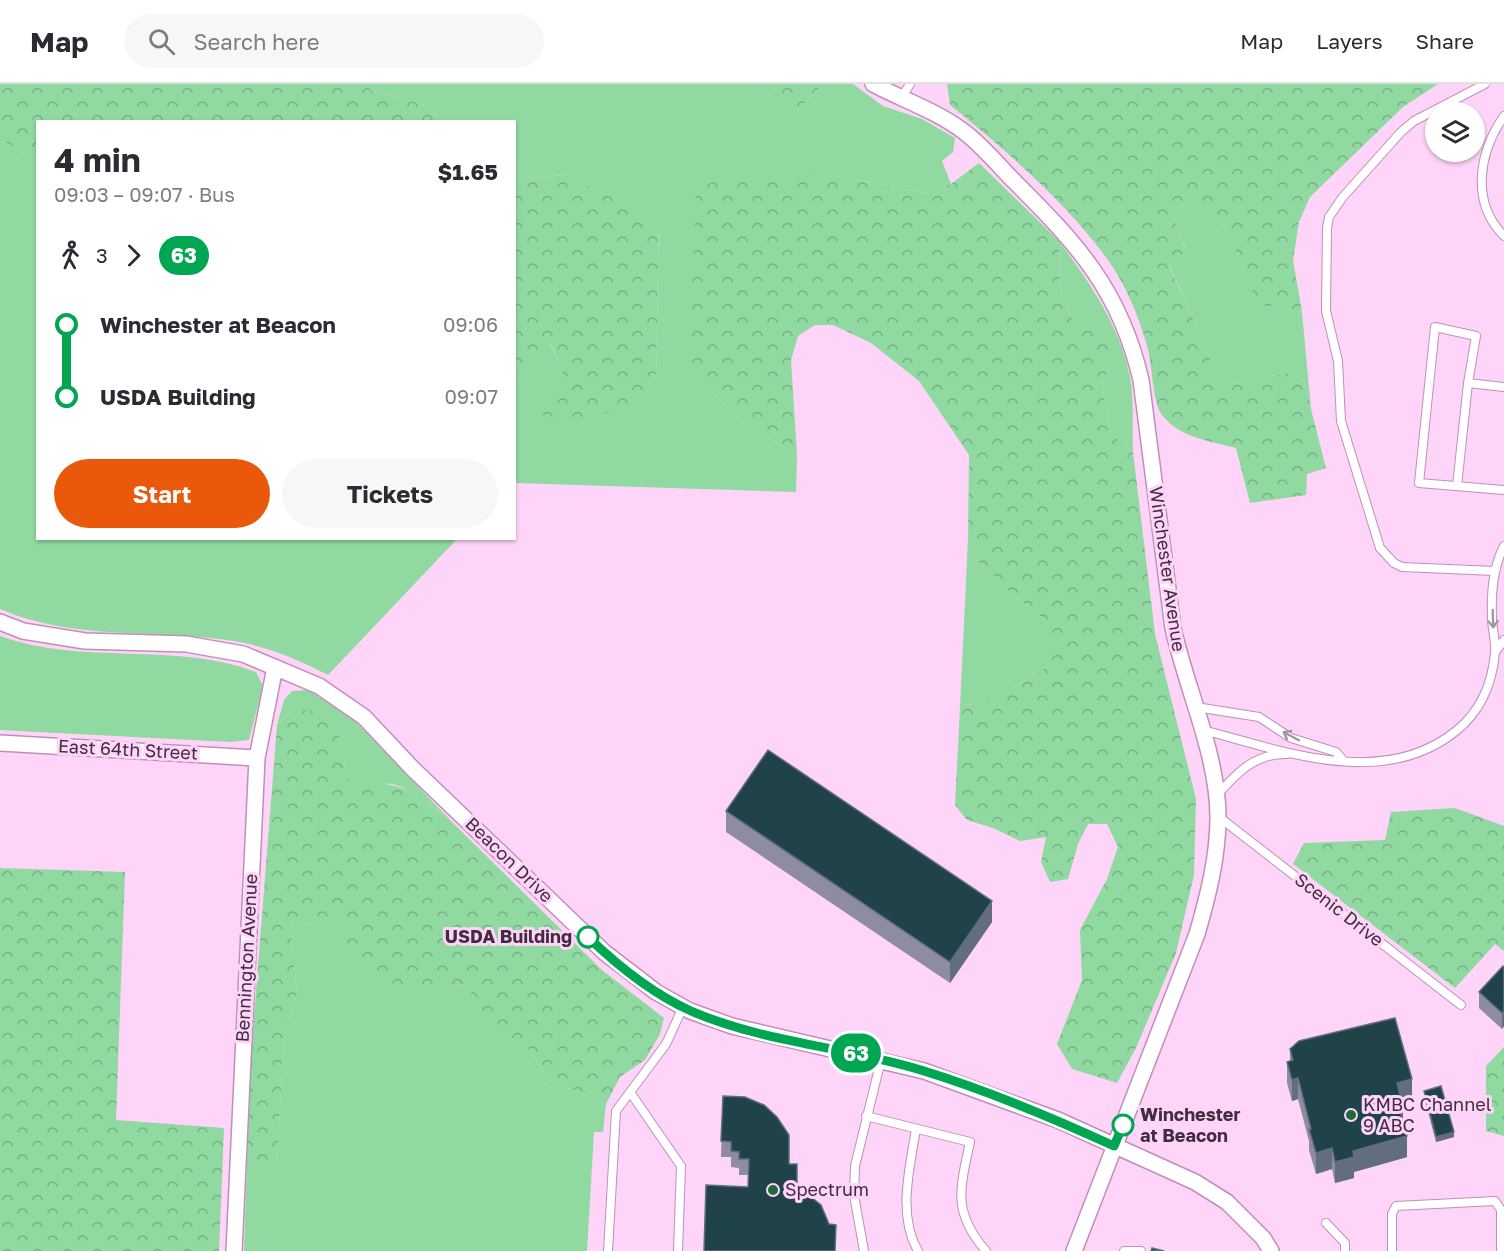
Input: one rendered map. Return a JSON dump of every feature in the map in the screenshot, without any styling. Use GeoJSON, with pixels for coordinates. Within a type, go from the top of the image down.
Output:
{"type":"FeatureCollection","features":[{"type":"Feature","properties":{"kind":"street","name":"Winchester Avenue"},"geometry":{"type":"LineString","coordinates":[[873,84],[900,99],[936,113],[964,132],[1064,231],[1098,274],[1119,311],[1132,345],[1141,380],[1173,628],[1181,665],[1202,729],[1216,796],[1218,816],[1209,894],[1197,934],[1074,1251]]}},
{"type":"Feature","properties":{"kind":"street","name":"Beacon Drive"},"geometry":{"type":"LineString","coordinates":[[0,622],[23,631],[85,641],[198,646],[243,654],[319,686],[364,717],[412,768],[604,952],[657,992],[683,1007],[732,1026],[924,1071],[1058,1120],[1195,1182],[1227,1203],[1263,1238],[1271,1251]]}},
{"type":"Feature","properties":{"kind":"street","name":"Bennington Avenue"},"geometry":{"type":"LineString","coordinates":[[234,1251],[256,758],[275,667]]}},
{"type":"Feature","properties":{"kind":"street","name":"East 64th Street"},"geometry":{"type":"LineString","coordinates":[[0,743],[256,758]]}},
{"type":"Feature","properties":{"kind":"lane"},"geometry":{"type":"LineString","coordinates":[[900,99],[910,84]]}},
{"type":"Feature","properties":{"kind":"lane"},"geometry":{"type":"LineString","coordinates":[[1485,84],[1408,126],[1335,207],[1327,228],[1326,311],[1338,361],[1341,421],[1380,548],[1394,563],[1402,567],[1495,571]]}},
{"type":"Feature","properties":{"kind":"lane"},"geometry":{"type":"LineString","coordinates":[[1504,116],[1490,136],[1481,166],[1483,191],[1488,208],[1497,229],[1504,236]]}},
{"type":"Feature","properties":{"kind":"lane"},"geometry":{"type":"LineString","coordinates":[[1456,486],[1476,336],[1435,327],[1419,483],[1456,486],[1504,489]]}},
{"type":"Feature","properties":{"kind":"lane"},"geometry":{"type":"LineString","coordinates":[[1468,383],[1504,387]]}},
{"type":"Feature","properties":{"kind":"lane"},"geometry":{"type":"LineString","coordinates":[[1216,796],[1248,764],[1265,756],[1299,755],[1381,763],[1408,757],[1437,744],[1470,719],[1482,703],[1496,651],[1491,618],[1496,561],[1504,546]]}},
{"type":"Feature","properties":{"kind":"lane"},"geometry":{"type":"LineString","coordinates":[[1496,651],[1504,640]]}},
{"type":"Feature","properties":{"kind":"lane"},"geometry":{"type":"LineString","coordinates":[[1196,707],[1259,717],[1292,738],[1336,752],[1343,760]]}},
{"type":"Feature","properties":{"kind":"lane"},"geometry":{"type":"LineString","coordinates":[[1202,729],[1299,755]]}},
{"type":"Feature","properties":{"kind":"lane","name":"Scenic Drive"},"geometry":{"type":"LineString","coordinates":[[1218,816],[1461,1005]]}},
{"type":"Feature","properties":{"kind":"lane"},"geometry":{"type":"LineString","coordinates":[[608,1251],[616,1112],[666,1044],[683,1007]]}},
{"type":"Feature","properties":{"kind":"lane"},"geometry":{"type":"LineString","coordinates":[[864,1251],[854,1195],[855,1166],[881,1060]]}},
{"type":"Feature","properties":{"kind":"lane"},"geometry":{"type":"LineString","coordinates":[[630,1092],[681,1166],[678,1251]]}},
{"type":"Feature","properties":{"kind":"lane"},"geometry":{"type":"LineString","coordinates":[[866,1116],[970,1142],[961,1183],[961,1204],[969,1232],[986,1251]]}},
{"type":"Feature","properties":{"kind":"lane"},"geometry":{"type":"LineString","coordinates":[[916,1129],[907,1186],[907,1213],[918,1251]]}},
{"type":"Feature","properties":{"kind":"lane"},"geometry":{"type":"LineString","coordinates":[[1392,1251],[1392,1214],[1396,1206],[1495,1201],[1502,1210],[1501,1251]]}},
{"type":"Feature","properties":{"kind":"lane"},"geometry":{"type":"LineString","coordinates":[[1326,1223],[1345,1243],[1345,1251]]}},
{"type":"Feature","properties":{"kind":"lane"},"geometry":{"type":"LineString","coordinates":[[1124,1251],[1141,1251]]}},
{"type":"Feature","properties":{"kind":"green space"},"geometry":{"type":"Polygon","coordinates":[[[0,84],[365,84],[371,90],[439,109],[444,120],[36,120],[36,162],[7,143],[0,142],[0,84]]]}},
{"type":"Feature","properties":{"kind":"green space"},"geometry":{"type":"Polygon","coordinates":[[[365,84],[758,84],[770,95],[799,109],[823,84],[853,84],[883,106],[922,119],[955,138],[953,152],[942,161],[951,184],[926,193],[820,173],[705,386],[743,423],[797,455],[796,492],[516,483],[516,369],[550,343],[563,371],[542,414],[638,405],[656,375],[659,220],[566,175],[523,178],[516,175],[516,120],[444,120],[439,109],[371,90],[365,84]]]}},
{"type":"Feature","properties":{"kind":"green space"},"geometry":{"type":"Polygon","coordinates":[[[758,84],[823,84],[799,109],[770,95],[758,84]]]}},
{"type":"Feature","properties":{"kind":"green space"},"geometry":{"type":"Polygon","coordinates":[[[947,84],[1438,84],[1403,107],[1310,197],[1299,222],[1293,260],[1302,312],[1257,304],[1227,229],[1191,201],[1172,211],[1186,251],[1169,266],[1199,330],[1220,386],[1301,370],[1326,468],[1307,474],[1306,495],[1250,503],[1236,448],[1186,434],[1169,423],[1162,415],[1155,394],[1148,349],[1142,329],[1116,272],[1097,245],[1050,193],[950,105],[947,84]]]}},
{"type":"Feature","properties":{"kind":"green space"},"geometry":{"type":"Polygon","coordinates":[[[0,142],[7,143],[36,162],[36,540],[456,540],[328,675],[282,654],[246,643],[205,637],[86,630],[57,626],[0,609],[0,142]]]}},
{"type":"Feature","properties":{"kind":"green space"},"geometry":{"type":"Polygon","coordinates":[[[979,163],[1059,241],[1060,291],[1074,323],[1107,337],[1115,355],[1102,385],[1111,434],[1133,452],[1155,634],[1196,799],[1194,875],[1176,953],[1136,1048],[1117,1083],[1072,1069],[1057,1044],[1082,980],[1080,930],[1107,879],[1118,847],[1107,824],[1088,824],[1078,844],[1068,879],[1050,882],[1041,862],[1046,837],[1020,841],[993,828],[967,820],[955,805],[960,707],[998,696],[1049,666],[1049,623],[1011,593],[977,561],[968,539],[969,455],[919,381],[871,343],[833,325],[815,325],[798,336],[791,360],[797,455],[743,423],[705,386],[689,360],[696,188],[735,175],[820,173],[926,193],[951,184],[979,163]]]}},
{"type":"Feature","properties":{"kind":"green space"},"geometry":{"type":"Polygon","coordinates":[[[516,175],[523,178],[566,175],[659,220],[656,375],[638,405],[561,424],[541,414],[563,371],[551,344],[516,369],[516,175]]]}},
{"type":"Feature","properties":{"kind":"green space"},"geometry":{"type":"Polygon","coordinates":[[[1191,201],[1227,229],[1257,304],[1302,312],[1311,409],[1301,370],[1220,386],[1199,330],[1169,265],[1186,250],[1172,211],[1191,201]]]}},
{"type":"Feature","properties":{"kind":"green space"},"geometry":{"type":"Polygon","coordinates":[[[1059,241],[1104,308],[1121,344],[1131,383],[1133,452],[1111,434],[1102,385],[1115,355],[1106,337],[1074,323],[1060,291],[1059,241]]]}},
{"type":"Feature","properties":{"kind":"green space"},"geometry":{"type":"Polygon","coordinates":[[[968,539],[977,561],[1011,593],[1049,623],[1049,666],[998,696],[960,707],[968,539]]]}},
{"type":"Feature","properties":{"kind":"green space"},"geometry":{"type":"Polygon","coordinates":[[[0,636],[31,645],[63,650],[193,658],[225,663],[256,672],[263,686],[249,740],[230,742],[0,730],[0,636]]]}},
{"type":"Feature","properties":{"kind":"green space"},"geometry":{"type":"Polygon","coordinates":[[[308,690],[354,720],[456,826],[419,796],[396,785],[383,783],[350,787],[339,735],[293,710],[277,725],[284,700],[292,691],[308,690]]]}},
{"type":"Feature","properties":{"kind":"green space"},"geometry":{"type":"Polygon","coordinates":[[[293,710],[315,711],[339,735],[350,787],[375,781],[414,791],[456,826],[602,970],[664,1018],[660,1034],[645,1060],[620,1077],[606,1104],[549,1080],[526,1045],[501,1034],[476,1016],[469,983],[427,991],[398,986],[355,965],[343,941],[343,916],[315,926],[290,921],[297,994],[284,1038],[277,1164],[247,1162],[252,1042],[277,725],[293,710]]]}},
{"type":"Feature","properties":{"kind":"green space"},"geometry":{"type":"Polygon","coordinates":[[[1455,808],[1504,826],[1504,951],[1495,944],[1455,988],[1293,864],[1304,843],[1385,840],[1391,812],[1455,808]]]}},
{"type":"Feature","properties":{"kind":"green space"},"geometry":{"type":"Polygon","coordinates":[[[0,868],[125,872],[116,1120],[224,1128],[219,1251],[0,1251],[0,868]]]}},
{"type":"Feature","properties":{"kind":"green space"},"geometry":{"type":"Polygon","coordinates":[[[343,915],[427,991],[469,983],[501,1034],[526,1045],[549,1080],[606,1104],[603,1132],[594,1132],[587,1251],[244,1251],[247,1162],[277,1163],[284,1038],[297,994],[290,921],[315,926],[343,915]]]}},
{"type":"Feature","properties":{"kind":"green space"},"geometry":{"type":"Polygon","coordinates":[[[1504,1047],[1504,1136],[1486,1131],[1486,1066],[1504,1047]]]}},
{"type":"Feature","properties":{"kind":"building"},"geometry":{"type":"Polygon","coordinates":[[[768,750],[992,901],[950,962],[726,811],[768,750]]]}},
{"type":"Feature","properties":{"kind":"building"},"geometry":{"type":"Polygon","coordinates":[[[1503,966],[1504,1011],[1502,1013],[1479,992],[1503,966]]]}},
{"type":"Feature","properties":{"kind":"building","name":"KMBC Channel 9 ABC"},"geometry":{"type":"Polygon","coordinates":[[[1395,1018],[1412,1079],[1397,1083],[1403,1105],[1399,1106],[1407,1136],[1353,1151],[1354,1157],[1335,1162],[1332,1148],[1316,1153],[1298,1078],[1292,1080],[1287,1062],[1293,1060],[1290,1049],[1299,1041],[1395,1018]]]}},
{"type":"Feature","properties":{"kind":"building"},"geometry":{"type":"Polygon","coordinates":[[[1441,1086],[1454,1132],[1436,1137],[1424,1091],[1441,1086]]]}},
{"type":"Feature","properties":{"kind":"building","name":"Spectrum"},"geometry":{"type":"Polygon","coordinates":[[[723,1096],[745,1097],[764,1105],[777,1117],[789,1135],[789,1164],[797,1164],[797,1197],[811,1197],[821,1205],[829,1224],[836,1225],[835,1251],[704,1251],[706,1185],[748,1187],[749,1159],[739,1159],[739,1152],[731,1151],[731,1142],[721,1141],[723,1096]]]}},
{"type":"Feature","properties":{"kind":"bus line","name":"63"},"geometry":{"type":"LineString","coordinates":[[588,937],[657,992],[690,1011],[732,1026],[835,1048],[924,1071],[1058,1120],[1114,1146],[1123,1125]]}},
{"type":"Feature","properties":{"kind":"place","name":"USDA Building"},"geometry":{"type":"Point","coordinates":[588,937]}},
{"type":"Feature","properties":{"kind":"place","name":"KMBC Channel 9 ABC"},"geometry":{"type":"Point","coordinates":[1351,1115]}},
{"type":"Feature","properties":{"kind":"place","name":"Winchester at Beacon"},"geometry":{"type":"Point","coordinates":[1123,1125]}},
{"type":"Feature","properties":{"kind":"place","name":"Spectrum"},"geometry":{"type":"Point","coordinates":[773,1190]}}]}
